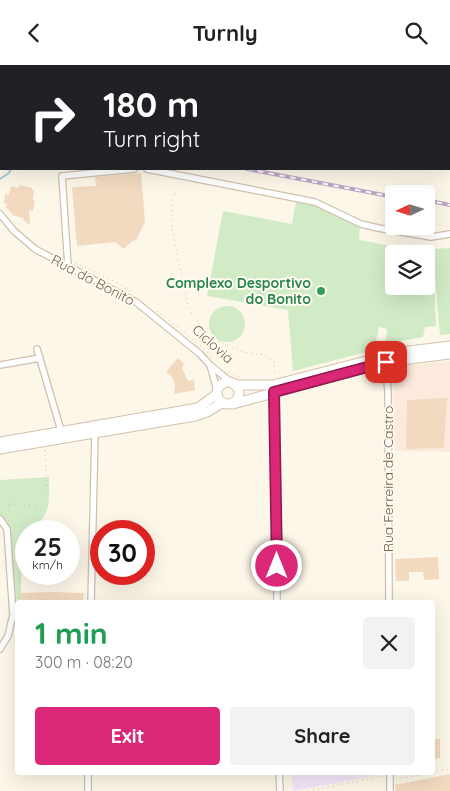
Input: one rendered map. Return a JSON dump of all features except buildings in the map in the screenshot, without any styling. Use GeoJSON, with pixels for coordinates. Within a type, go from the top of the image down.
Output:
{"type":"FeatureCollection","features":[{"type":"Feature","properties":{"kind":"street"},"geometry":{"type":"LineString","coordinates":[[68,266],[62,176],[124,170]]}},
{"type":"Feature","properties":{"kind":"street"},"geometry":{"type":"LineString","coordinates":[[152,170],[315,202],[361,224],[431,237],[450,234]]}},
{"type":"Feature","properties":{"kind":"street","name":"Rua do Bonito"},"geometry":{"type":"LineString","coordinates":[[0,214],[14,231],[35,249],[136,302],[200,354],[210,365],[236,382]]}},
{"type":"Feature","properties":{"kind":"street"},"geometry":{"type":"LineString","coordinates":[[385,359],[401,352],[450,346]]}},
{"type":"Feature","properties":{"kind":"street"},"geometry":{"type":"LineString","coordinates":[[37,349],[62,436]]}},
{"type":"Feature","properties":{"kind":"street"},"geometry":{"type":"LineString","coordinates":[[0,441],[95,433],[180,419],[207,412],[222,403],[233,404],[274,385],[385,359],[450,354]]}},
{"type":"Feature","properties":{"kind":"street"},"geometry":{"type":"LineString","coordinates":[[0,365],[40,358]]}},
{"type":"Feature","properties":{"kind":"street","name":"Rua Ferreira de Castro"},"geometry":{"type":"LineString","coordinates":[[385,359],[388,391],[389,600]]}},
{"type":"Feature","properties":{"kind":"street"},"geometry":{"type":"LineString","coordinates":[[210,365],[222,403]]}},
{"type":"Feature","properties":{"kind":"street"},"geometry":{"type":"LineString","coordinates":[[233,404],[239,395],[236,382]]}},
{"type":"Feature","properties":{"kind":"street"},"geometry":{"type":"LineString","coordinates":[[0,449],[45,442],[62,436],[198,408],[225,383],[274,385]]}},
{"type":"Feature","properties":{"kind":"street"},"geometry":{"type":"LineString","coordinates":[[274,385],[276,401],[277,600]]}},
{"type":"Feature","properties":{"kind":"street"},"geometry":{"type":"LineString","coordinates":[[91,600],[95,433]]}},
{"type":"Feature","properties":{"kind":"street"},"geometry":{"type":"LineString","coordinates":[[0,519],[7,529],[13,615],[8,636],[0,649]]}},
{"type":"Feature","properties":{"kind":"street"},"geometry":{"type":"LineString","coordinates":[[88,775],[88,791]]}},
{"type":"Feature","properties":{"kind":"street"},"geometry":{"type":"LineString","coordinates":[[279,775],[280,791]]}},
{"type":"Feature","properties":{"kind":"street"},"geometry":{"type":"LineString","coordinates":[[390,775],[390,791]]}},
{"type":"Feature","properties":{"kind":"path"},"geometry":{"type":"LineString","coordinates":[[176,194],[173,193],[171,221],[176,255],[187,302],[192,314],[210,336],[221,343],[243,352],[270,357],[274,361],[274,385]]}},
{"type":"Feature","properties":{"kind":"path"},"geometry":{"type":"LineString","coordinates":[[68,266],[75,263],[118,283],[132,293]]}},
{"type":"Feature","properties":{"kind":"path","name":"Ciclovia"},"geometry":{"type":"LineString","coordinates":[[153,307],[206,350],[217,363]]}},
{"type":"Feature","properties":{"kind":"path","name":"Ciclovia"},"geometry":{"type":"LineString","coordinates":[[228,372],[236,382]]}},
{"type":"Feature","properties":{"kind":"path"},"geometry":{"type":"LineString","coordinates":[[35,506],[47,489],[45,442]]}},
{"type":"Feature","properties":{"kind":"path"},"geometry":{"type":"LineString","coordinates":[[7,529],[9,524],[9,505],[14,497]]}},
{"type":"Feature","properties":{"kind":"path"},"geometry":{"type":"LineString","coordinates":[[9,505],[35,506],[40,508],[42,513]]}},
{"type":"Feature","properties":{"kind":"path"},"geometry":{"type":"LineString","coordinates":[[8,540],[20,540],[19,600]]}},
{"type":"Feature","properties":{"kind":"path"},"geometry":{"type":"LineString","coordinates":[[11,593],[19,593]]}},
{"type":"Feature","properties":{"kind":"path"},"geometry":{"type":"LineString","coordinates":[[435,772],[450,769]]}},
{"type":"Feature","properties":{"kind":"path"},"geometry":{"type":"LineString","coordinates":[[308,791],[386,775],[390,775],[394,779],[416,775]]}},
{"type":"Feature","properties":{"kind":"shaded area"},"geometry":{"type":"Polygon","coordinates":[[[450,361],[450,452],[395,451],[393,375],[397,368],[450,361]]]}},
{"type":"Feature","properties":{"kind":"shaded area"},"geometry":{"type":"Polygon","coordinates":[[[292,775],[379,775],[293,791],[292,775]]]}},
{"type":"Feature","properties":{"kind":"green space","name":"Complexo Desportivo do Bonito"},"geometry":{"type":"Polygon","coordinates":[[[296,202],[320,205],[360,225],[359,240],[386,245],[385,295],[435,295],[436,326],[425,327],[423,337],[385,344],[387,329],[379,327],[374,350],[293,371],[288,310],[207,296],[223,211],[292,224],[296,202]]]}},
{"type":"Feature","properties":{"kind":"green space","name":"Complexo Desportivo do Bonito"},"geometry":{"type":"Polygon","coordinates":[[[450,248],[450,334],[440,335],[435,279],[435,249],[450,248]]]}},
{"type":"Feature","properties":{"kind":"green space"},"geometry":{"type":"Polygon","coordinates":[[[227,306],[240,311],[245,324],[240,337],[227,342],[214,337],[209,324],[214,311],[227,306]]]}},
{"type":"Feature","properties":{"kind":"green space"},"geometry":{"type":"Polygon","coordinates":[[[49,477],[49,501],[43,518],[41,520],[15,520],[15,585],[21,585],[21,600],[15,600],[15,617],[7,526],[0,516],[0,480],[49,477]]]}},
{"type":"Feature","properties":{"kind":"waterway"},"geometry":{"type":"LineString","coordinates":[[0,179],[10,170]]}},
{"type":"Feature","properties":{"kind":"railway"},"geometry":{"type":"LineString","coordinates":[[252,170],[385,195]]}},
{"type":"Feature","properties":{"kind":"railway"},"geometry":{"type":"LineString","coordinates":[[435,202],[450,205]]}},
{"type":"Feature","properties":{"kind":"place","name":"Complexo Desportivo do Bonito"},"geometry":{"type":"Point","coordinates":[321,291]}},
{"type":"Feature","properties":{"kind":"route"},"geometry":{"type":"LineString","coordinates":[[277,566],[276,401],[274,392],[386,362]]}}]}
